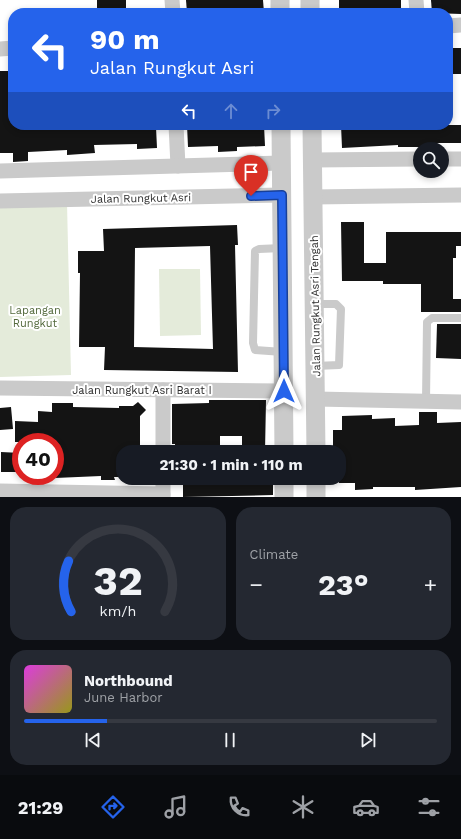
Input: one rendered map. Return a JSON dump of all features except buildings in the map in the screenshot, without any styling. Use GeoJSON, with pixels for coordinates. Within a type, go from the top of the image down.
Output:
{"type":"FeatureCollection","features":[{"type":"Feature","properties":{"kind":"street"},"geometry":{"type":"LineString","coordinates":[[176,130],[178,166]]}},
{"type":"Feature","properties":{"kind":"street"},"geometry":{"type":"LineString","coordinates":[[282,130],[284,445]]}},
{"type":"Feature","properties":{"kind":"street","name":"Jalan Rungkut Asri Tengah"},"geometry":{"type":"LineString","coordinates":[[312,130],[316,445]]}},
{"type":"Feature","properties":{"kind":"street"},"geometry":{"type":"LineString","coordinates":[[313,160],[413,159]]}},
{"type":"Feature","properties":{"kind":"street"},"geometry":{"type":"LineString","coordinates":[[449,159],[461,159]]}},
{"type":"Feature","properties":{"kind":"street"},"geometry":{"type":"LineString","coordinates":[[0,171],[282,163]]}},
{"type":"Feature","properties":{"kind":"street","name":"Jalan Rungkut Asri"},"geometry":{"type":"LineString","coordinates":[[0,201],[282,195]]}},
{"type":"Feature","properties":{"kind":"street"},"geometry":{"type":"LineString","coordinates":[[313,197],[461,195]]}},
{"type":"Feature","properties":{"kind":"street"},"geometry":{"type":"LineString","coordinates":[[284,305],[315,304]]}},
{"type":"Feature","properties":{"kind":"street","name":"Jalan Rungkut Asri Barat I"},"geometry":{"type":"LineString","coordinates":[[0,388],[284,391]]}},
{"type":"Feature","properties":{"kind":"street"},"geometry":{"type":"LineString","coordinates":[[163,390],[163,445]]}},
{"type":"Feature","properties":{"kind":"street"},"geometry":{"type":"LineString","coordinates":[[316,399],[461,402]]}},
{"type":"Feature","properties":{"kind":"street"},"geometry":{"type":"LineString","coordinates":[[0,491],[163,496],[163,485]]}},
{"type":"Feature","properties":{"kind":"street"},"geometry":{"type":"LineString","coordinates":[[284,485],[284,497]]}},
{"type":"Feature","properties":{"kind":"street"},"geometry":{"type":"LineString","coordinates":[[316,485],[316,497]]}},
{"type":"Feature","properties":{"kind":"lane"},"geometry":{"type":"LineString","coordinates":[[283,248],[259,249],[255,251],[253,343],[255,350],[284,352]]}},
{"type":"Feature","properties":{"kind":"lane"},"geometry":{"type":"LineString","coordinates":[[315,304],[336,304],[341,309],[340,362],[336,366],[315,366]]}},
{"type":"Feature","properties":{"kind":"lane"},"geometry":{"type":"LineString","coordinates":[[426,401],[427,322],[432,318],[461,318]]}},
{"type":"Feature","properties":{"kind":"green space","name":"Lapangan Rungkut"},"geometry":{"type":"Polygon","coordinates":[[[67,203],[71,375],[0,377],[0,205],[67,203]]]}},
{"type":"Feature","properties":{"kind":"green space"},"geometry":{"type":"Polygon","coordinates":[[[159,269],[200,269],[201,335],[160,336],[159,269]]]}},
{"type":"Feature","properties":{"kind":"route"},"geometry":{"type":"LineString","coordinates":[[251,196],[282,195],[284,391]]}}]}
